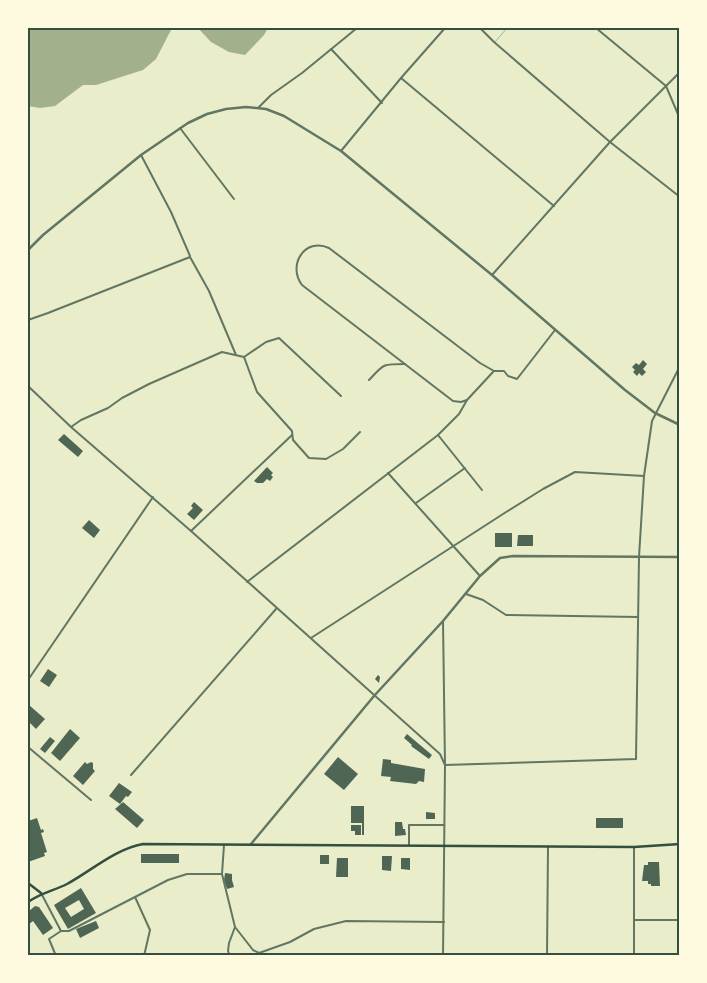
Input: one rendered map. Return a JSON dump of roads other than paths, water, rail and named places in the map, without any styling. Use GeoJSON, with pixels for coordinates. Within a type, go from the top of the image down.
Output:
{"type":"FeatureCollection","features":[{"type":"Feature","properties":{"kind":"main road"},"geometry":{"type":"LineString","coordinates":[[28,902],[41,893],[67,884],[127,848],[143,844],[634,847],[680,844]]}},
{"type":"Feature","properties":{"kind":"main road"},"geometry":{"type":"LineString","coordinates":[[28,884],[41,893]]}},
{"type":"Feature","properties":{"kind":"street"},"geometry":{"type":"LineString","coordinates":[[258,108],[357,28]]}},
{"type":"Feature","properties":{"kind":"street"},"geometry":{"type":"LineString","coordinates":[[341,151],[382,103],[400,78],[445,28]]}},
{"type":"Feature","properties":{"kind":"street"},"geometry":{"type":"LineString","coordinates":[[480,28],[610,142],[680,198]]}},
{"type":"Feature","properties":{"kind":"street"},"geometry":{"type":"LineString","coordinates":[[596,28],[666,86],[680,119]]}},
{"type":"Feature","properties":{"kind":"street"},"geometry":{"type":"LineString","coordinates":[[331,49],[382,103]]}},
{"type":"Feature","properties":{"kind":"street"},"geometry":{"type":"LineString","coordinates":[[492,276],[610,142],[680,72]]}},
{"type":"Feature","properties":{"kind":"street"},"geometry":{"type":"LineString","coordinates":[[400,78],[554,206]]}},
{"type":"Feature","properties":{"kind":"street"},"geometry":{"type":"LineString","coordinates":[[28,250],[43,235],[141,155],[180,128],[197,118],[216,111],[236,108],[258,108],[284,116],[341,151],[655,414],[680,425]]}},
{"type":"Feature","properties":{"kind":"street"},"geometry":{"type":"LineString","coordinates":[[180,128],[234,199]]}},
{"type":"Feature","properties":{"kind":"street"},"geometry":{"type":"LineString","coordinates":[[141,155],[171,212],[190,257],[209,291],[236,355]]}},
{"type":"Feature","properties":{"kind":"street"},"geometry":{"type":"LineString","coordinates":[[466,400],[460,402],[453,401],[302,285],[297,277],[296,267],[301,254],[312,246],[321,245],[330,248],[480,363],[494,371]]}},
{"type":"Feature","properties":{"kind":"street"},"geometry":{"type":"LineString","coordinates":[[28,320],[190,257]]}},
{"type":"Feature","properties":{"kind":"street"},"geometry":{"type":"LineString","coordinates":[[247,582],[438,435],[459,414],[466,400],[494,371],[501,370],[508,376],[517,379],[555,330]]}},
{"type":"Feature","properties":{"kind":"street"},"geometry":{"type":"LineString","coordinates":[[71,427],[158,380],[222,352],[244,357],[266,342],[279,338],[340,396]]}},
{"type":"Feature","properties":{"kind":"street"},"geometry":{"type":"LineString","coordinates":[[244,357],[257,392],[292,431],[293,440],[309,458],[326,459],[343,449],[360,432]]}},
{"type":"Feature","properties":{"kind":"street"},"geometry":{"type":"LineString","coordinates":[[369,380],[385,365],[406,364]]}},
{"type":"Feature","properties":{"kind":"street"},"geometry":{"type":"LineString","coordinates":[[445,765],[636,759],[639,557],[644,476],[650,430],[655,414],[680,366]]}},
{"type":"Feature","properties":{"kind":"street"},"geometry":{"type":"LineString","coordinates":[[28,386],[71,427],[153,497],[440,754],[445,765]]}},
{"type":"Feature","properties":{"kind":"street"},"geometry":{"type":"LineString","coordinates":[[191,531],[292,435]]}},
{"type":"Feature","properties":{"kind":"street"},"geometry":{"type":"LineString","coordinates":[[438,435],[482,490]]}},
{"type":"Feature","properties":{"kind":"street"},"geometry":{"type":"LineString","coordinates":[[416,503],[465,468]]}},
{"type":"Feature","properties":{"kind":"street"},"geometry":{"type":"LineString","coordinates":[[311,638],[543,489],[575,472],[644,476]]}},
{"type":"Feature","properties":{"kind":"street"},"geometry":{"type":"LineString","coordinates":[[388,473],[480,576]]}},
{"type":"Feature","properties":{"kind":"street"},"geometry":{"type":"LineString","coordinates":[[28,680],[153,497]]}},
{"type":"Feature","properties":{"kind":"street"},"geometry":{"type":"LineString","coordinates":[[251,844],[374,696],[443,622],[480,576],[495,562],[506,557],[680,557]]}},
{"type":"Feature","properties":{"kind":"street"},"geometry":{"type":"LineString","coordinates":[[465,594],[482,600],[506,615],[638,617]]}},
{"type":"Feature","properties":{"kind":"street"},"geometry":{"type":"LineString","coordinates":[[131,775],[276,608]]}},
{"type":"Feature","properties":{"kind":"street"},"geometry":{"type":"LineString","coordinates":[[443,622],[445,765],[443,956]]}},
{"type":"Feature","properties":{"kind":"street"},"geometry":{"type":"LineString","coordinates":[[28,747],[90,800]]}},
{"type":"Feature","properties":{"kind":"street"},"geometry":{"type":"LineString","coordinates":[[408,846],[409,825],[444,825]]}},
{"type":"Feature","properties":{"kind":"street"},"geometry":{"type":"LineString","coordinates":[[224,845],[222,874],[235,927],[253,950],[258,953],[290,942],[314,929],[346,922],[444,922]]}},
{"type":"Feature","properties":{"kind":"street"},"geometry":{"type":"LineString","coordinates":[[547,956],[548,847]]}},
{"type":"Feature","properties":{"kind":"street"},"geometry":{"type":"LineString","coordinates":[[634,847],[634,956]]}},
{"type":"Feature","properties":{"kind":"street"},"geometry":{"type":"LineString","coordinates":[[56,956],[49,938],[61,930],[69,931],[181,875],[222,874]]}},
{"type":"Feature","properties":{"kind":"street"},"geometry":{"type":"LineString","coordinates":[[41,893],[61,930]]}},
{"type":"Feature","properties":{"kind":"street"},"geometry":{"type":"LineString","coordinates":[[134,897],[150,930],[144,956]]}},
{"type":"Feature","properties":{"kind":"street"},"geometry":{"type":"LineString","coordinates":[[634,920],[680,920]]}},
{"type":"Feature","properties":{"kind":"street"},"geometry":{"type":"LineString","coordinates":[[230,956],[228,952],[229,943],[235,927]]}},
{"type":"Feature","properties":{"kind":"lane"},"geometry":{"type":"LineString","coordinates":[[494,42],[506,28]]}}]}
